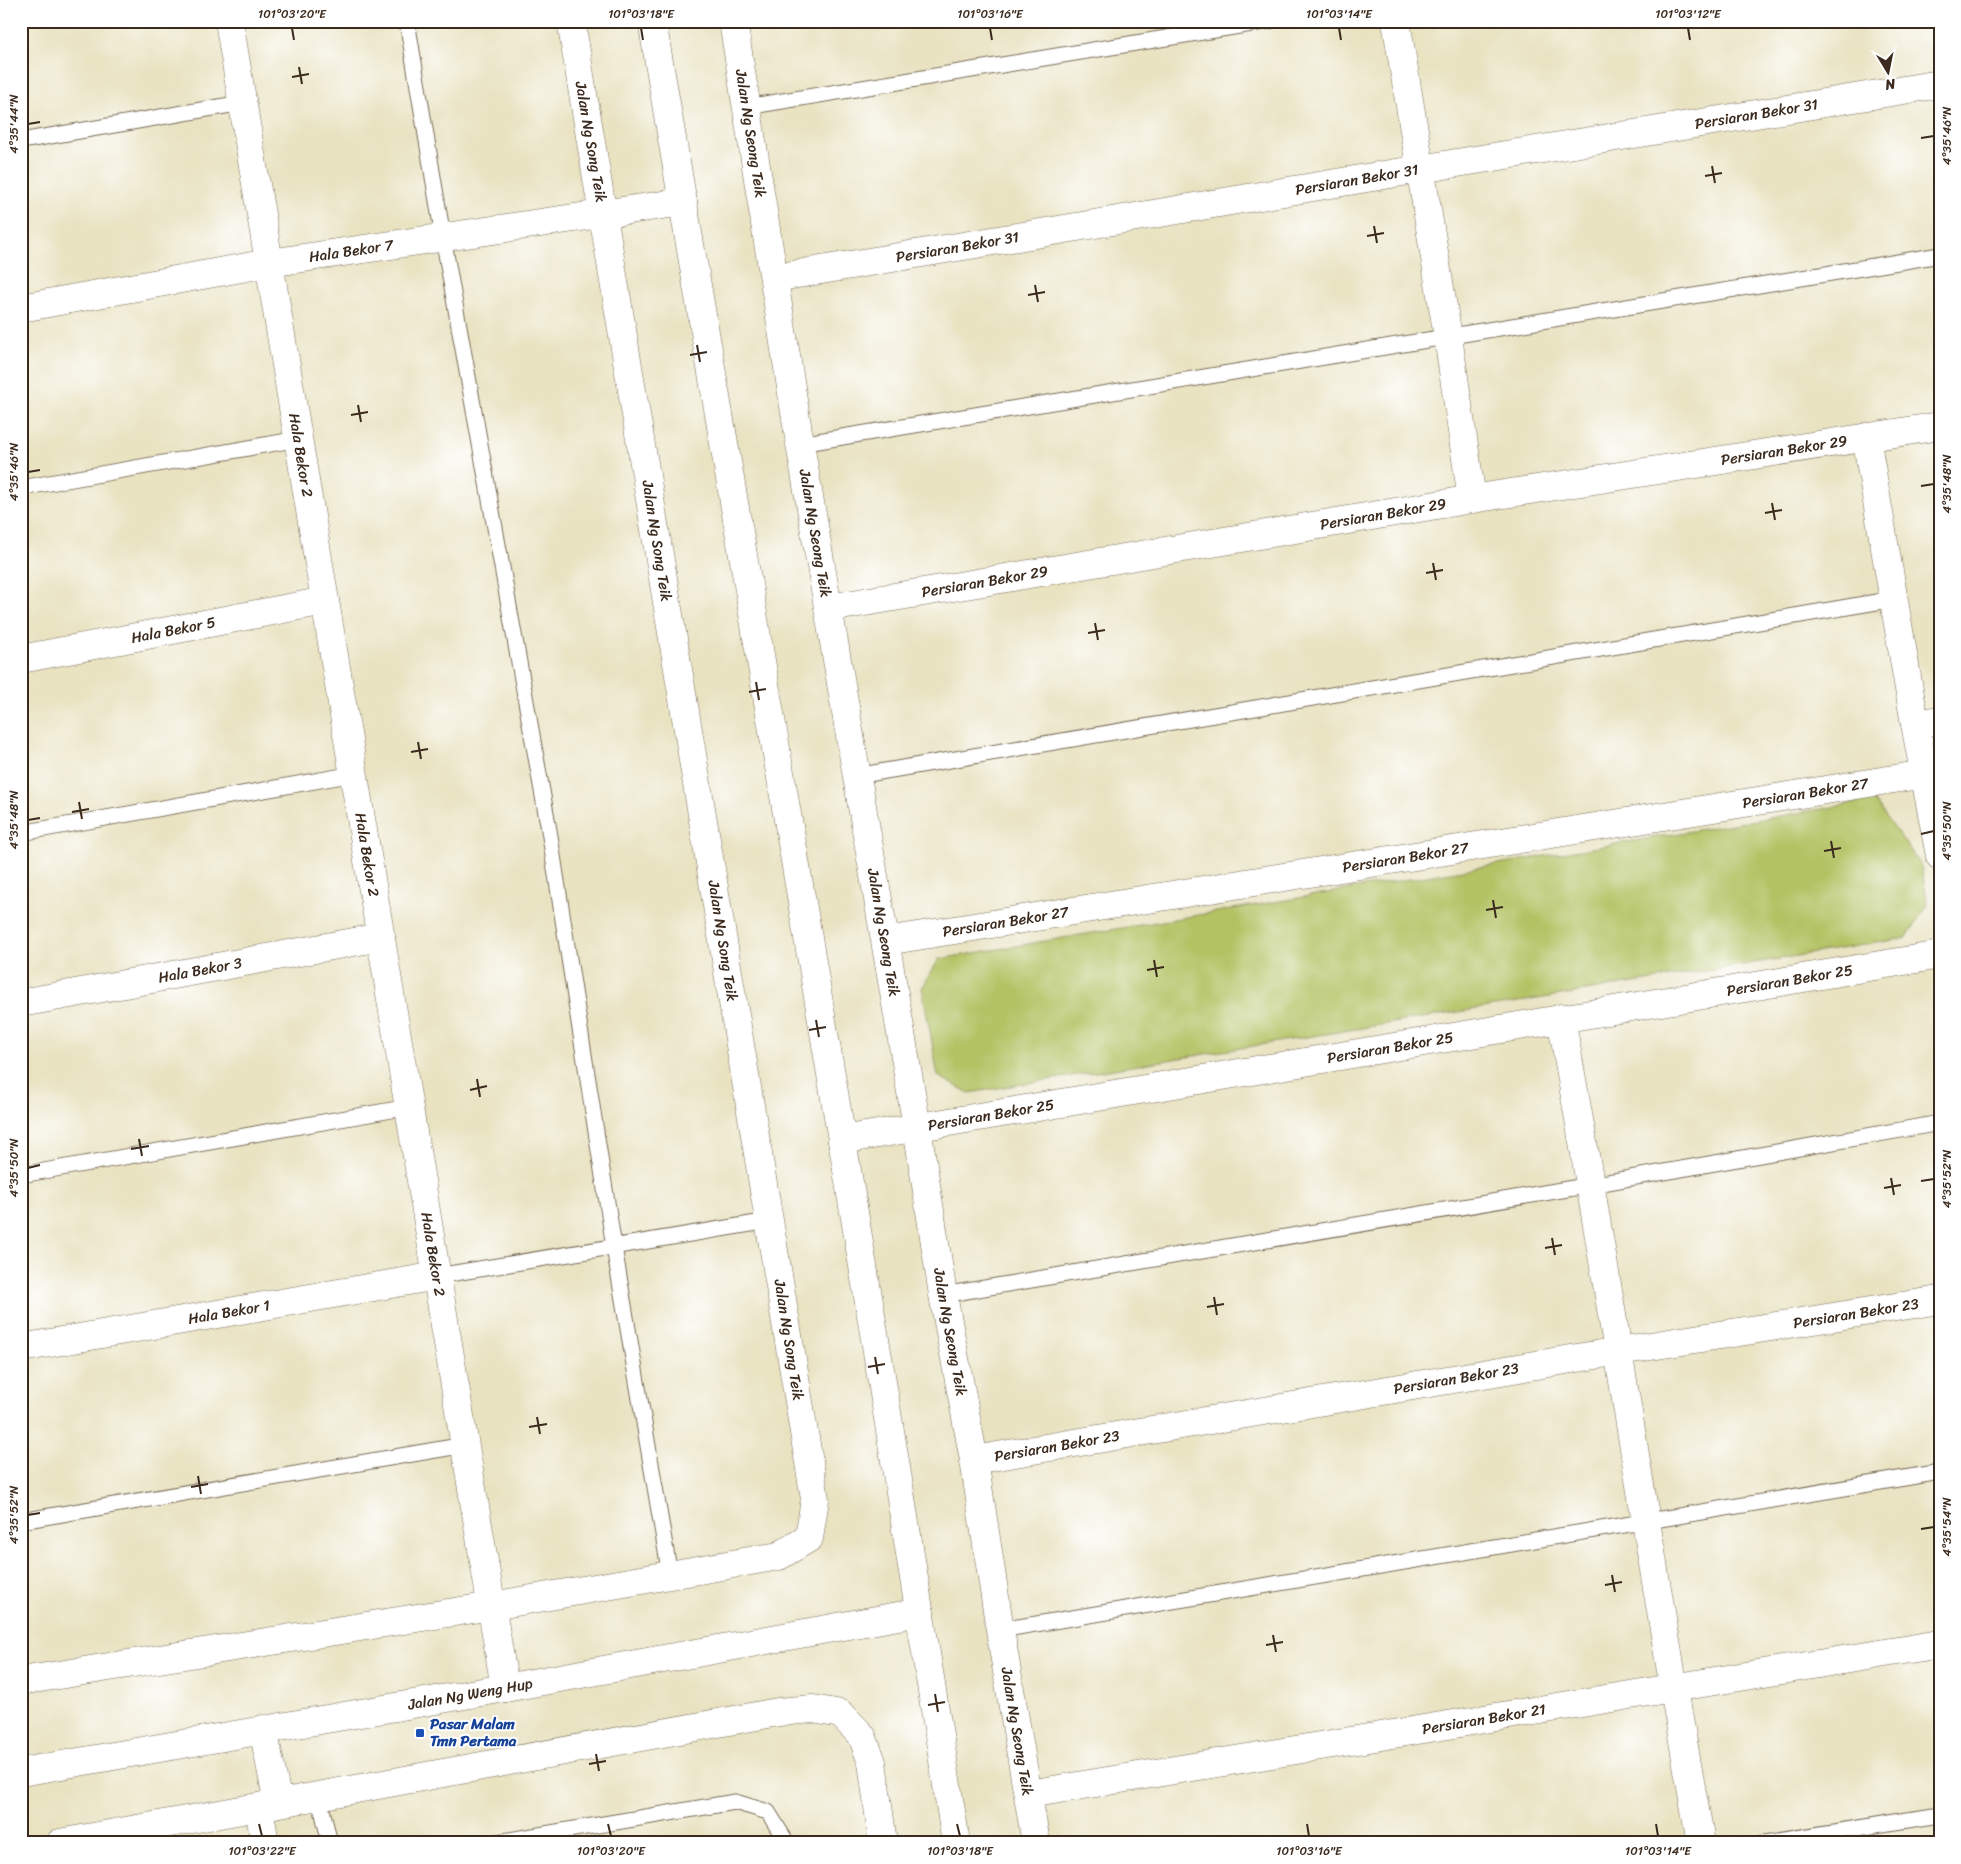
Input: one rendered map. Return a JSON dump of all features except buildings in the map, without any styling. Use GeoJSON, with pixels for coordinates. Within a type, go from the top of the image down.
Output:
{"type":"FeatureCollection","features":[{"type":"Feature","properties":{"kind":"street","name":"Hala Bekor 2"},"geometry":{"type":"LineString","coordinates":[[229,21],[505,1688]]}},
{"type":"Feature","properties":{"kind":"street","name":"Jalan Ng Song Teik"},"geometry":{"type":"LineString","coordinates":[[492,1606],[779,1556],[809,1538],[815,1499],[571,21]]}},
{"type":"Feature","properties":{"kind":"street"},"geometry":{"type":"LineString","coordinates":[[652,21],[842,1140],[956,1843]]}},
{"type":"Feature","properties":{"kind":"street","name":"Jalan Ng Seong Teik"},"geometry":{"type":"LineString","coordinates":[[733,21],[800,444],[918,1127],[943,1295],[974,1460],[1000,1630],[1036,1843]]}},
{"type":"Feature","properties":{"kind":"street"},"geometry":{"type":"LineString","coordinates":[[1396,21],[1448,336],[1472,499]]}},
{"type":"Feature","properties":{"kind":"street","name":"Persiaran Bekor 31"},"geometry":{"type":"LineString","coordinates":[[774,278],[1940,84]]}},
{"type":"Feature","properties":{"kind":"street","name":"Hala Bekor 7"},"geometry":{"type":"LineString","coordinates":[[21,308],[269,263],[683,202]]}},
{"type":"Feature","properties":{"kind":"street","name":"Persiaran Bekor 29"},"geometry":{"type":"LineString","coordinates":[[829,608],[1472,499],[1940,426]]}},
{"type":"Feature","properties":{"kind":"street"},"geometry":{"type":"LineString","coordinates":[[1866,438],[1894,599],[1927,722],[1925,774],[1940,856]]}},
{"type":"Feature","properties":{"kind":"street","name":"Hala Bekor 5"},"geometry":{"type":"LineString","coordinates":[[21,659],[325,601]]}},
{"type":"Feature","properties":{"kind":"street","name":"Persiaran Bekor 27"},"geometry":{"type":"LineString","coordinates":[[886,941],[1925,774]]}},
{"type":"Feature","properties":{"kind":"street","name":"Hala Bekor 3"},"geometry":{"type":"LineString","coordinates":[[21,1003],[381,937]]}},
{"type":"Feature","properties":{"kind":"street","name":"Persiaran Bekor 25"},"geometry":{"type":"LineString","coordinates":[[842,1140],[1940,955]]}},
{"type":"Feature","properties":{"kind":"street"},"geometry":{"type":"LineString","coordinates":[[1560,1018],[1591,1185],[1673,1688],[1701,1843]]}},
{"type":"Feature","properties":{"kind":"street","name":"Hala Bekor 1"},"geometry":{"type":"LineString","coordinates":[[21,1348],[437,1276]]}},
{"type":"Feature","properties":{"kind":"street","name":"Persiaran Bekor 23"},"geometry":{"type":"LineString","coordinates":[[974,1460],[1619,1351],[1940,1300]]}},
{"type":"Feature","properties":{"kind":"street"},"geometry":{"type":"LineString","coordinates":[[21,1681],[492,1606]]}},
{"type":"Feature","properties":{"kind":"street","name":"Jalan Ng Weng Hup"},"geometry":{"type":"LineString","coordinates":[[21,1772],[505,1688],[920,1612]]}},
{"type":"Feature","properties":{"kind":"street","name":"Persiaran Bekor 21"},"geometry":{"type":"LineString","coordinates":[[1029,1794],[1940,1644]]}},
{"type":"Feature","properties":{"kind":"street"},"geometry":{"type":"LineString","coordinates":[[60,1843],[778,1712],[813,1709],[841,1714],[862,1736],[872,1762],[883,1843]]}},
{"type":"Feature","properties":{"kind":"street"},"geometry":{"type":"LineString","coordinates":[[264,1729],[269,1805],[265,1843]]}},
{"type":"Feature","properties":{"kind":"lane"},"geometry":{"type":"LineString","coordinates":[[407,21],[443,237],[549,830],[614,1247],[670,1575]]}},
{"type":"Feature","properties":{"kind":"lane"},"geometry":{"type":"LineString","coordinates":[[746,106],[1270,21]]}},
{"type":"Feature","properties":{"kind":"lane"},"geometry":{"type":"LineString","coordinates":[[21,141],[242,103]]}},
{"type":"Feature","properties":{"kind":"lane"},"geometry":{"type":"LineString","coordinates":[[800,444],[1940,255]]}},
{"type":"Feature","properties":{"kind":"lane"},"geometry":{"type":"LineString","coordinates":[[21,488],[298,439]]}},
{"type":"Feature","properties":{"kind":"lane"},"geometry":{"type":"LineString","coordinates":[[856,776],[1894,599]]}},
{"type":"Feature","properties":{"kind":"lane"},"geometry":{"type":"LineString","coordinates":[[21,833],[354,774]]}},
{"type":"Feature","properties":{"kind":"lane"},"geometry":{"type":"LineString","coordinates":[[21,1175],[409,1107]]}},
{"type":"Feature","properties":{"kind":"lane"},"geometry":{"type":"LineString","coordinates":[[943,1295],[1591,1185],[1940,1123]]}},
{"type":"Feature","properties":{"kind":"lane"},"geometry":{"type":"LineString","coordinates":[[437,1276],[769,1221]]}},
{"type":"Feature","properties":{"kind":"lane"},"geometry":{"type":"LineString","coordinates":[[21,1521],[465,1445]]}},
{"type":"Feature","properties":{"kind":"lane"},"geometry":{"type":"LineString","coordinates":[[1000,1630],[1940,1472]]}},
{"type":"Feature","properties":{"kind":"lane"},"geometry":{"type":"LineString","coordinates":[[319,1797],[330,1843]]}},
{"type":"Feature","properties":{"kind":"lane"},"geometry":{"type":"LineString","coordinates":[[491,1843],[735,1802],[768,1812],[784,1838],[785,1843]]}},
{"type":"Feature","properties":{"kind":"lane"},"geometry":{"type":"LineString","coordinates":[[1764,1843],[1940,1815]]}},
{"type":"Feature","properties":{"kind":"green space"},"geometry":{"type":"Polygon","coordinates":[[[1874,800],[1921,865],[1928,905],[1906,938],[969,1093],[938,1076],[922,988],[939,959],[1874,800]]]}},
{"type":"Feature","properties":{"kind":"place","name":"Pasar Malam Tmn Pertama"},"geometry":{"type":"Point","coordinates":[420,1733]}}]}
